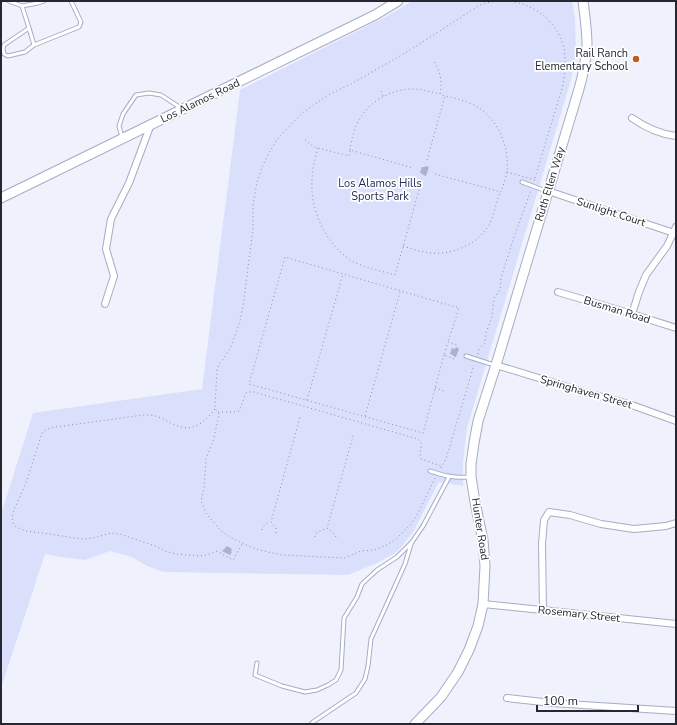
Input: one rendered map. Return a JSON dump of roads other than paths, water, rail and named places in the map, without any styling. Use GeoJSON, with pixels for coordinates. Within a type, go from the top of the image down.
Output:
{"type":"FeatureCollection","features":[{"type":"Feature","properties":{"kind":"street","name":"Los Alamos Road"},"geometry":{"type":"LineString","coordinates":[[1,198],[375,15],[398,1]]}},
{"type":"Feature","properties":{"kind":"street","name":"Ruth Ellen Way"},"geometry":{"type":"LineString","coordinates":[[496,365],[579,89],[587,45],[583,1]]}},
{"type":"Feature","properties":{"kind":"street"},"geometry":{"type":"LineString","coordinates":[[632,118],[643,126],[663,134],[676,136]]}},
{"type":"Feature","properties":{"kind":"street"},"geometry":{"type":"LineString","coordinates":[[105,304],[114,276],[106,249],[111,219],[129,183],[151,124]]}},
{"type":"Feature","properties":{"kind":"street","name":"Sunlight Court"},"geometry":{"type":"LineString","coordinates":[[548,191],[675,230]]}},
{"type":"Feature","properties":{"kind":"street"},"geometry":{"type":"LineString","coordinates":[[632,314],[646,275],[667,246],[675,230]]}},
{"type":"Feature","properties":{"kind":"street","name":"Busman Road"},"geometry":{"type":"LineString","coordinates":[[558,292],[676,328]]}},
{"type":"Feature","properties":{"kind":"street","name":"Springhaven Street"},"geometry":{"type":"LineString","coordinates":[[496,365],[629,404],[676,421]]}},
{"type":"Feature","properties":{"kind":"street","name":"Hunter Road"},"geometry":{"type":"LineString","coordinates":[[414,724],[441,697],[458,672],[469,650],[478,626],[483,604],[485,566],[483,540],[471,477],[471,464],[478,422],[496,365]]}},
{"type":"Feature","properties":{"kind":"street"},"geometry":{"type":"LineString","coordinates":[[543,610],[542,544],[544,520],[549,512],[570,515],[601,524],[634,529],[666,526],[676,523]]}},
{"type":"Feature","properties":{"kind":"street","name":"Rosemary Street"},"geometry":{"type":"LineString","coordinates":[[483,604],[676,624]]}},
{"type":"Feature","properties":{"kind":"street"},"geometry":{"type":"LineString","coordinates":[[507,698],[552,703],[676,711]]}},
{"type":"Feature","properties":{"kind":"lane"},"geometry":{"type":"LineString","coordinates":[[9,1],[22,6],[44,1]]}},
{"type":"Feature","properties":{"kind":"lane"},"geometry":{"type":"LineString","coordinates":[[29,28],[4,46],[4,54],[8,56],[25,52],[34,45],[79,27],[81,22],[71,1]]}},
{"type":"Feature","properties":{"kind":"lane"},"geometry":{"type":"LineString","coordinates":[[22,6],[34,45]]}},
{"type":"Feature","properties":{"kind":"lane"},"geometry":{"type":"LineString","coordinates":[[122,138],[119,126],[123,114],[136,94],[149,93],[161,95],[183,109]]}},
{"type":"Feature","properties":{"kind":"lane"},"geometry":{"type":"LineString","coordinates":[[522,182],[548,191]]}},
{"type":"Feature","properties":{"kind":"lane"},"geometry":{"type":"LineString","coordinates":[[466,356],[496,365]]}},
{"type":"Feature","properties":{"kind":"lane"},"geometry":{"type":"LineString","coordinates":[[430,471],[456,478],[471,477]]}},
{"type":"Feature","properties":{"kind":"lane"},"geometry":{"type":"LineString","coordinates":[[257,663],[255,675],[294,690],[305,692],[317,690],[336,680],[342,670],[344,618],[362,584],[377,570],[398,557],[412,542],[423,526],[449,476]]}},
{"type":"Feature","properties":{"kind":"lane"},"geometry":{"type":"LineString","coordinates":[[311,724],[356,693],[365,679],[371,638],[405,564],[412,542]]}},
{"type":"Feature","properties":{"kind":"place","name":"Rail Ranch Elementary School"},"geometry":{"type":"Point","coordinates":[636,59]}},
{"type":"Feature","properties":{"kind":"park label","name":"Los Alamos Hills Sports Park"},"geometry":{"type":"Point","coordinates":[380,189]}}]}
